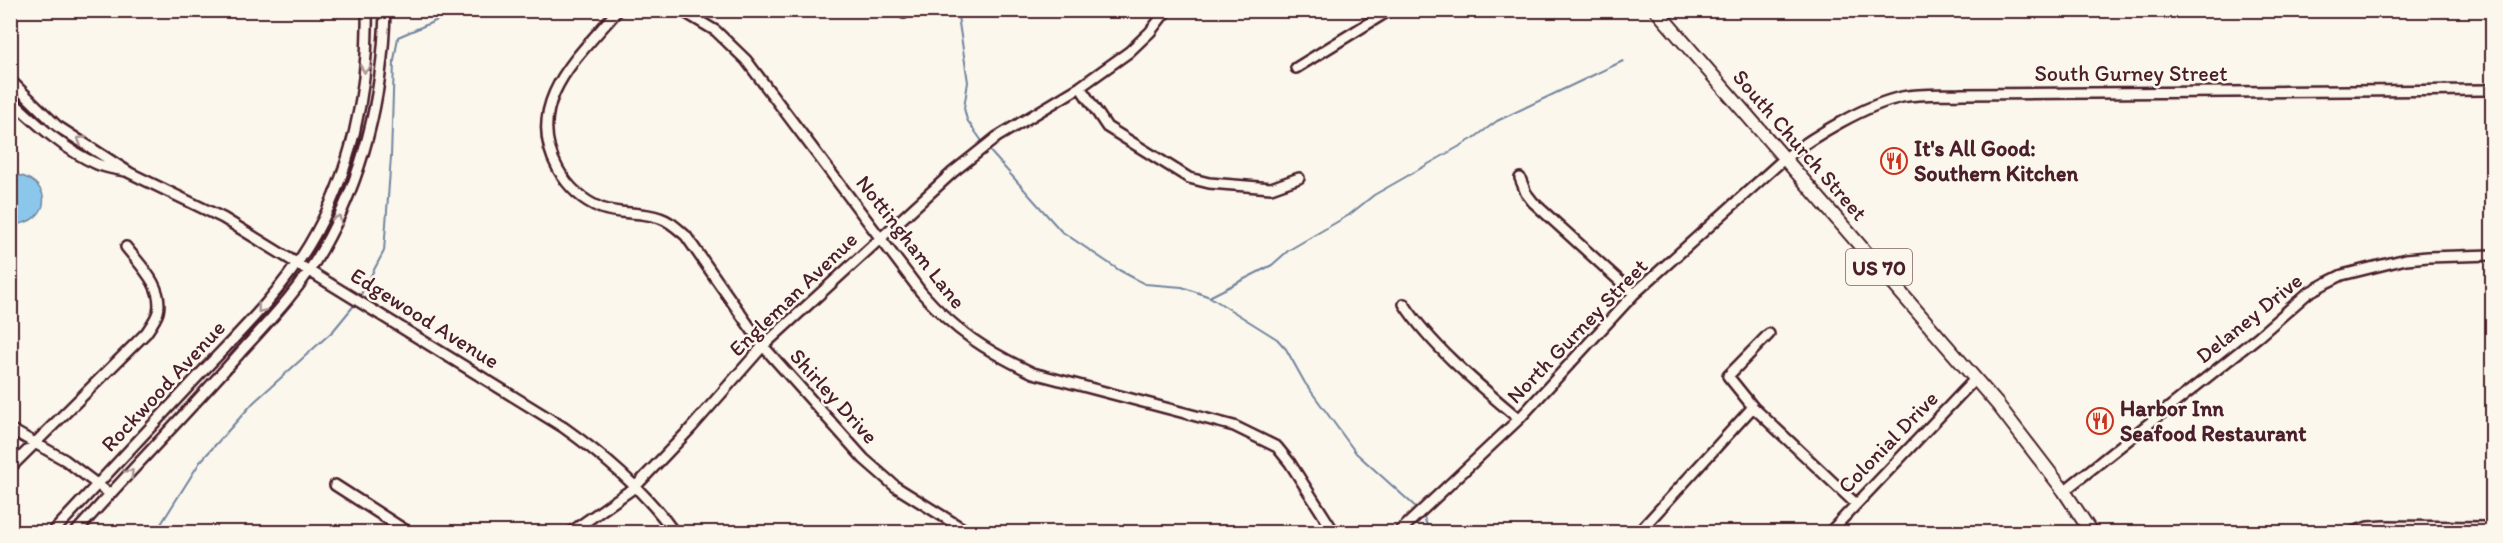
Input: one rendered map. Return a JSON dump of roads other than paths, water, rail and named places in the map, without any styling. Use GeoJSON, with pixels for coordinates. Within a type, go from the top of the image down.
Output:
{"type":"FeatureCollection","features":[{"type":"Feature","properties":{"kind":"main road","name":"South Church Street"},"geometry":{"type":"LineString","coordinates":[[1656,10],[2019,431],[2064,491],[2091,532]]}},
{"type":"Feature","properties":{"kind":"street","name":"Rockwood Avenue"},"geometry":{"type":"LineString","coordinates":[[53,532],[256,315],[297,262],[327,210],[345,166],[361,97],[366,60],[367,10]]}},
{"type":"Feature","properties":{"kind":"street","name":"Rockwood Avenue"},"geometry":{"type":"LineString","coordinates":[[76,532],[202,396],[278,310],[309,270],[342,212],[367,144],[380,78],[385,10]]}},
{"type":"Feature","properties":{"kind":"street","name":"Shirley Drive"},"geometry":{"type":"LineString","coordinates":[[618,10],[559,81],[552,95],[548,109],[547,142],[551,157],[565,182],[578,195],[591,203],[616,212],[658,217],[669,222],[686,236],[763,346],[878,473],[896,487],[968,532]]}},
{"type":"Feature","properties":{"kind":"street","name":"Nottingham Lane"},"geometry":{"type":"LineString","coordinates":[[681,10],[716,31],[746,60],[879,238],[921,292],[948,322],[972,341],[1002,359],[1033,373],[1234,426],[1277,447],[1290,463],[1334,532]]}},
{"type":"Feature","properties":{"kind":"street","name":"Engleman Avenue"},"geometry":{"type":"LineString","coordinates":[[572,532],[635,487],[691,428],[763,346],[970,157],[997,137],[1080,87],[1129,52],[1150,32],[1167,10]]}},
{"type":"Feature","properties":{"kind":"street"},"geometry":{"type":"LineString","coordinates":[[1296,68],[1390,10]]}},
{"type":"Feature","properties":{"kind":"street","name":"Edgewood Avenue"},"geometry":{"type":"LineString","coordinates":[[10,80],[57,126],[130,173],[223,218],[563,427],[606,460],[635,487],[674,532]]}},
{"type":"Feature","properties":{"kind":"street"},"geometry":{"type":"LineString","coordinates":[[1080,87],[1107,127],[1189,178],[1209,183],[1271,188],[1299,178]]}},
{"type":"Feature","properties":{"kind":"street","name":"South Gurney Street"},"geometry":{"type":"LineString","coordinates":[[1785,158],[1802,145],[1877,104],[1905,96],[1962,93],[2493,90]]}},
{"type":"Feature","properties":{"kind":"street","name":"Edgewood Avenue"},"geometry":{"type":"LineString","coordinates":[[10,99],[45,131],[69,147],[97,164],[130,173]]}},
{"type":"Feature","properties":{"kind":"street","name":"North Gurney Street"},"geometry":{"type":"LineString","coordinates":[[1399,532],[1519,419],[1634,294],[1785,158]]}},
{"type":"Feature","properties":{"kind":"street"},"geometry":{"type":"LineString","coordinates":[[1520,178],[1526,193],[1533,202],[1634,294]]}},
{"type":"Feature","properties":{"kind":"street"},"geometry":{"type":"LineString","coordinates":[[10,468],[146,333],[158,313],[159,297],[156,288],[126,247]]}},
{"type":"Feature","properties":{"kind":"street","name":"Delaney Drive"},"geometry":{"type":"LineString","coordinates":[[2064,491],[2259,336],[2308,294],[2326,283],[2343,275],[2428,256],[2493,255]]}},
{"type":"Feature","properties":{"kind":"street"},"geometry":{"type":"LineString","coordinates":[[1404,304],[1417,324],[1486,391],[1519,419]]}},
{"type":"Feature","properties":{"kind":"street"},"geometry":{"type":"LineString","coordinates":[[1769,334],[1728,376],[1753,407],[1856,504]]}},
{"type":"Feature","properties":{"kind":"street","name":"Colonial Drive"},"geometry":{"type":"LineString","coordinates":[[1830,532],[1975,379]]}},
{"type":"Feature","properties":{"kind":"street"},"geometry":{"type":"LineString","coordinates":[[1639,532],[1753,407]]}},
{"type":"Feature","properties":{"kind":"street"},"geometry":{"type":"LineString","coordinates":[[10,429],[65,460],[110,494]]}},
{"type":"Feature","properties":{"kind":"street"},"geometry":{"type":"LineString","coordinates":[[335,485],[408,532]]}},
{"type":"Feature","properties":{"kind":"street"},"geometry":{"type":"LineString","coordinates":[[2353,532],[2368,527],[2418,526],[2485,527],[2492,532]]}},
{"type":"Feature","properties":{"kind":"water"},"geometry":{"type":"Polygon","coordinates":[[[10,174],[24,177],[35,183],[44,200],[42,209],[36,217],[11,225],[10,174]]]}},
{"type":"Feature","properties":{"kind":"waterway"},"geometry":{"type":"LineString","coordinates":[[359,298],[384,251],[391,157],[394,61],[398,37],[461,10]]}},
{"type":"Feature","properties":{"kind":"waterway"},"geometry":{"type":"LineString","coordinates":[[957,10],[968,82],[964,108],[967,120],[984,144]]}},
{"type":"Feature","properties":{"kind":"waterway"},"geometry":{"type":"LineString","coordinates":[[1211,296],[1272,265],[1289,250],[1349,215],[1374,195],[1474,138],[1497,121],[1623,61]]}},
{"type":"Feature","properties":{"kind":"waterway"},"geometry":{"type":"LineString","coordinates":[[988,149],[1061,231],[1119,270],[1145,284],[1182,287],[1210,297],[1277,339],[1286,349],[1305,383],[1356,453],[1418,509]]}},
{"type":"Feature","properties":{"kind":"waterway"},"geometry":{"type":"LineString","coordinates":[[156,532],[200,462],[254,402],[333,331],[356,303]]}},
{"type":"Feature","properties":{"kind":"waterway"},"geometry":{"type":"LineString","coordinates":[[1422,513],[1430,532]]}},
{"type":"Feature","properties":{"kind":"place","name":"It's All Good: Southern Kitchen"},"geometry":{"type":"Point","coordinates":[1894,161]}},
{"type":"Feature","properties":{"kind":"place","name":"Harbor Inn Seafood Restaurant"},"geometry":{"type":"Point","coordinates":[2100,421]}}]}
